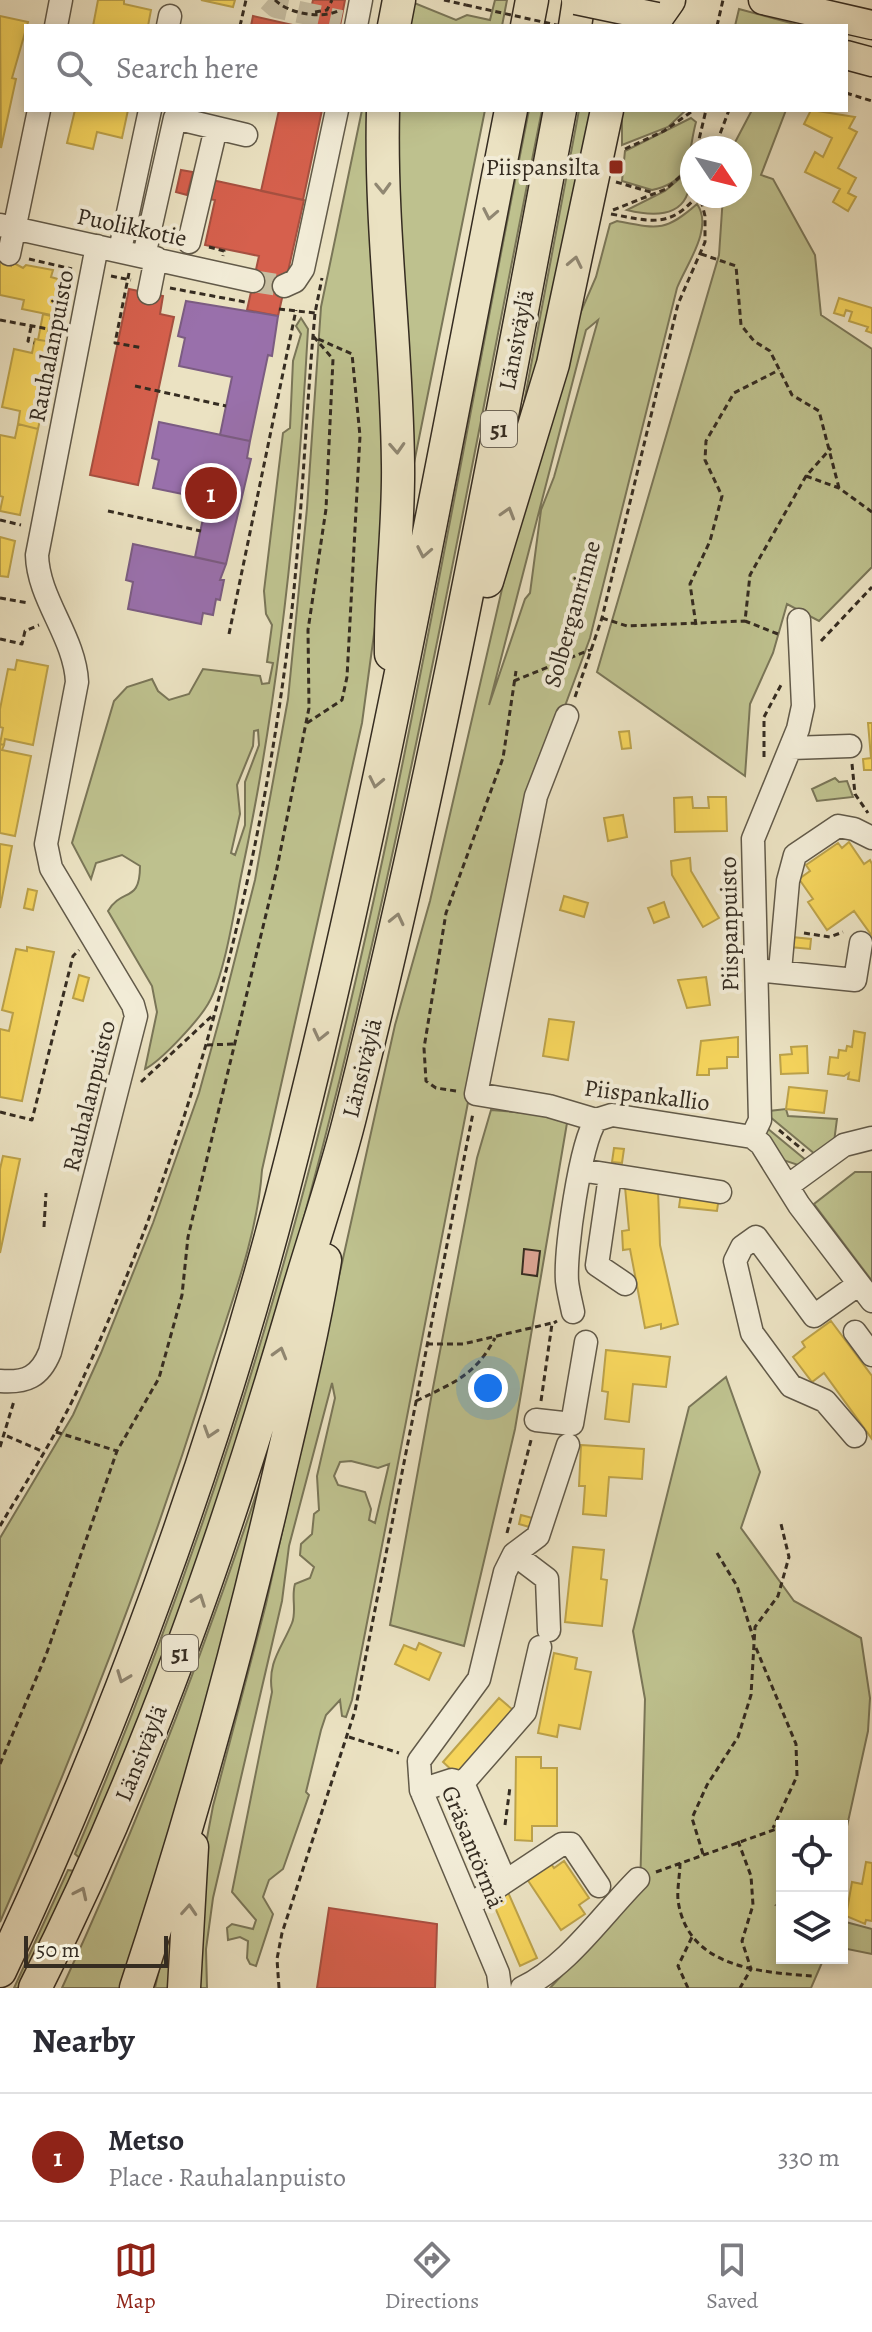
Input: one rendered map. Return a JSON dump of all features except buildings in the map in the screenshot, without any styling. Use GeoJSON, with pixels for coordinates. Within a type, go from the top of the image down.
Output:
{"type":"FeatureCollection","features":[{"type":"Feature","properties":{"kind":"highway"},"geometry":{"type":"LineString","coordinates":[[394,24],[399,0]]}},
{"type":"Feature","properties":{"kind":"highway"},"geometry":{"type":"LineString","coordinates":[[527,24],[532,0]]}},
{"type":"Feature","properties":{"kind":"highway"},"geometry":{"type":"LineString","coordinates":[[575,24],[578,0]]}},
{"type":"Feature","properties":{"kind":"highway"},"geometry":{"type":"LineString","coordinates":[[624,24],[630,0]]}},
{"type":"Feature","properties":{"kind":"highway","name":"51"},"geometry":{"type":"LineString","coordinates":[[383,112],[385,264],[398,465],[390,605],[393,705]]}},
{"type":"Feature","properties":{"kind":"highway","name":"Länsiväylä"},"geometry":{"type":"LineString","coordinates":[[0,1971],[83,1784],[170,1555],[222,1398],[282,1197],[393,705],[511,112]]}},
{"type":"Feature","properties":{"kind":"highway","name":"Länsiväylä"},"geometry":{"type":"LineString","coordinates":[[35,1988],[116,1815],[190,1625],[251,1456],[348,1126],[435,748],[560,112]]}},
{"type":"Feature","properties":{"kind":"highway"},"geometry":{"type":"LineString","coordinates":[[435,748],[553,364],[607,112]]}},
{"type":"Feature","properties":{"kind":"highway"},"geometry":{"type":"LineString","coordinates":[[136,1988],[210,1750],[316,1315],[348,1126]]}},
{"type":"Feature","properties":{"kind":"highway"},"geometry":{"type":"LineString","coordinates":[[184,1988],[193,1847],[210,1750]]}},
{"type":"Feature","properties":{"kind":"main road"},"geometry":{"type":"LineString","coordinates":[[578,0],[668,14]]}},
{"type":"Feature","properties":{"kind":"main road"},"geometry":{"type":"LineString","coordinates":[[763,0],[872,25]]}},
{"type":"Feature","properties":{"kind":"main road"},"geometry":{"type":"LineString","coordinates":[[848,56],[872,62]]}},
{"type":"Feature","properties":{"kind":"street"},"geometry":{"type":"LineString","coordinates":[[56,24],[61,0]]}},
{"type":"Feature","properties":{"kind":"street"},"geometry":{"type":"LineString","coordinates":[[9,254],[8,227],[38,112]]}},
{"type":"Feature","properties":{"kind":"street"},"geometry":{"type":"LineString","coordinates":[[120,250],[150,112]]}},
{"type":"Feature","properties":{"kind":"street"},"geometry":{"type":"LineString","coordinates":[[284,286],[295,281],[303,269],[337,112]]}},
{"type":"Feature","properties":{"kind":"street"},"geometry":{"type":"LineString","coordinates":[[149,293],[150,257],[175,118],[246,135]]}},
{"type":"Feature","properties":{"kind":"street"},"geometry":{"type":"LineString","coordinates":[[195,244],[216,128]]}},
{"type":"Feature","properties":{"kind":"street","name":"Puolikkotie"},"geometry":{"type":"LineString","coordinates":[[8,227],[253,281]]}},
{"type":"Feature","properties":{"kind":"street","name":"Rauhalanpuisto"},"geometry":{"type":"LineString","coordinates":[[0,1381],[29,1379],[39,1373],[50,1352],[135,1028],[133,1005],[51,868],[46,854],[46,832],[77,682],[74,660],[47,615],[37,555],[97,246]]}},
{"type":"Feature","properties":{"kind":"street","name":"Piispanpuisto"},"geometry":{"type":"LineString","coordinates":[[756,1128],[753,839],[791,748],[803,706],[799,620]]}},
{"type":"Feature","properties":{"kind":"street","name":"Solberganrinne"},"geometry":{"type":"LineString","coordinates":[[476,1094],[536,796],[567,716]]}},
{"type":"Feature","properties":{"kind":"street"},"geometry":{"type":"LineString","coordinates":[[791,748],[851,756]]}},
{"type":"Feature","properties":{"kind":"street"},"geometry":{"type":"LineString","coordinates":[[780,971],[788,881],[795,855],[838,826],[854,829],[872,838]]}},
{"type":"Feature","properties":{"kind":"street"},"geometry":{"type":"LineString","coordinates":[[756,971],[855,980],[854,936]]}},
{"type":"Feature","properties":{"kind":"street","name":"Piispankallio"},"geometry":{"type":"LineString","coordinates":[[476,1094],[549,1106],[596,1120],[612,1115],[756,1128]]}},
{"type":"Feature","properties":{"kind":"street"},"geometry":{"type":"LineString","coordinates":[[573,1312],[567,1280],[580,1170],[587,1133],[596,1120]]}},
{"type":"Feature","properties":{"kind":"street"},"geometry":{"type":"LineString","coordinates":[[756,1128],[761,1144],[799,1205],[865,1292],[814,1316],[756,1237],[742,1247],[735,1261],[752,1333],[791,1386],[825,1401],[855,1436]]}},
{"type":"Feature","properties":{"kind":"street"},"geometry":{"type":"LineString","coordinates":[[789,1185],[844,1145],[872,1138]]}},
{"type":"Feature","properties":{"kind":"street"},"geometry":{"type":"LineString","coordinates":[[580,1170],[720,1192]]}},
{"type":"Feature","properties":{"kind":"street"},"geometry":{"type":"LineString","coordinates":[[610,1176],[597,1265],[625,1284]]}},
{"type":"Feature","properties":{"kind":"street"},"geometry":{"type":"LineString","coordinates":[[855,1332],[872,1355]]}},
{"type":"Feature","properties":{"kind":"street"},"geometry":{"type":"LineString","coordinates":[[536,1420],[572,1424],[586,1342]]}},
{"type":"Feature","properties":{"kind":"street"},"geometry":{"type":"LineString","coordinates":[[463,1783],[525,1712],[544,1639],[547,1579],[514,1554],[538,1536],[568,1445]]}},
{"type":"Feature","properties":{"kind":"street","name":"Gräsantörmä"},"geometry":{"type":"LineString","coordinates":[[500,1988],[498,1973],[421,1790],[419,1761],[479,1679],[505,1572],[514,1554]]}},
{"type":"Feature","properties":{"kind":"street"},"geometry":{"type":"LineString","coordinates":[[421,1790],[452,1780],[463,1783]]}},
{"type":"Feature","properties":{"kind":"street"},"geometry":{"type":"LineString","coordinates":[[463,1783],[500,1869]]}},
{"type":"Feature","properties":{"kind":"street"},"geometry":{"type":"LineString","coordinates":[[479,1899],[562,1844],[571,1844],[599,1886]]}},
{"type":"Feature","properties":{"kind":"street"},"geometry":{"type":"LineString","coordinates":[[532,1983],[638,1879]]}},
{"type":"Feature","properties":{"kind":"street"},"geometry":{"type":"LineString","coordinates":[[532,1983],[544,1952]]}},
{"type":"Feature","properties":{"kind":"path"},"geometry":{"type":"LineString","coordinates":[[240,24],[246,0]]}},
{"type":"Feature","properties":{"kind":"path"},"geometry":{"type":"LineString","coordinates":[[277,0],[287,7],[320,13],[332,0]]}},
{"type":"Feature","properties":{"kind":"path"},"geometry":{"type":"LineString","coordinates":[[277,0],[282,7],[325,17],[339,11],[351,15]]}},
{"type":"Feature","properties":{"kind":"path"},"geometry":{"type":"LineString","coordinates":[[444,0],[552,24]]}},
{"type":"Feature","properties":{"kind":"path"},"geometry":{"type":"LineString","coordinates":[[717,24],[723,0]]}},
{"type":"Feature","properties":{"kind":"path"},"geometry":{"type":"LineString","coordinates":[[848,94],[872,101]]}},
{"type":"Feature","properties":{"kind":"path"},"geometry":{"type":"LineString","coordinates":[[620,151],[664,131],[690,112]]}},
{"type":"Feature","properties":{"kind":"path"},"geometry":{"type":"LineString","coordinates":[[693,112],[703,118]]}},
{"type":"Feature","properties":{"kind":"path"},"geometry":{"type":"LineString","coordinates":[[699,136],[705,112]]}},
{"type":"Feature","properties":{"kind":"path"},"geometry":{"type":"LineString","coordinates":[[719,136],[728,112]]}},
{"type":"Feature","properties":{"kind":"path"},"geometry":{"type":"LineString","coordinates":[[680,177],[673,184],[606,213],[661,221],[687,208]]}},
{"type":"Feature","properties":{"kind":"path"},"geometry":{"type":"LineString","coordinates":[[613,181],[654,193]]}},
{"type":"Feature","properties":{"kind":"path","name":"Solberganrinne"},"geometry":{"type":"LineString","coordinates":[[567,716],[602,618],[678,304],[705,242],[703,208]]}},
{"type":"Feature","properties":{"kind":"path"},"geometry":{"type":"LineString","coordinates":[[195,244],[224,251]]}},
{"type":"Feature","properties":{"kind":"path"},"geometry":{"type":"LineString","coordinates":[[699,253],[736,266],[741,325],[754,341],[770,351],[792,395],[819,411],[839,488]]}},
{"type":"Feature","properties":{"kind":"path"},"geometry":{"type":"LineString","coordinates":[[9,254],[79,271]]}},
{"type":"Feature","properties":{"kind":"path"},"geometry":{"type":"LineString","coordinates":[[0,1526],[56,1432],[84,1377],[159,1191],[207,1045],[257,837],[284,675],[297,568],[315,313],[324,269]]}},
{"type":"Feature","properties":{"kind":"path"},"geometry":{"type":"LineString","coordinates":[[127,280],[115,343],[143,348]]}},
{"type":"Feature","properties":{"kind":"path"},"geometry":{"type":"LineString","coordinates":[[279,309],[315,313]]}},
{"type":"Feature","properties":{"kind":"path"},"geometry":{"type":"LineString","coordinates":[[229,634],[296,310]]}},
{"type":"Feature","properties":{"kind":"path"},"geometry":{"type":"LineString","coordinates":[[0,320],[67,332]]}},
{"type":"Feature","properties":{"kind":"path"},"geometry":{"type":"LineString","coordinates":[[31,326],[28,341],[34,343]]}},
{"type":"Feature","properties":{"kind":"path"},"geometry":{"type":"LineString","coordinates":[[0,1764],[46,1655],[117,1451],[159,1378],[178,1309],[188,1237],[276,873],[306,724],[308,630],[326,509],[333,359],[313,336]]}},
{"type":"Feature","properties":{"kind":"path"},"geometry":{"type":"LineString","coordinates":[[306,724],[342,700],[347,677],[360,436],[352,354],[313,336]]}},
{"type":"Feature","properties":{"kind":"path"},"geometry":{"type":"LineString","coordinates":[[696,625],[690,584],[710,541],[722,496],[705,460],[706,441],[734,393],[779,370]]}},
{"type":"Feature","properties":{"kind":"path"},"geometry":{"type":"LineString","coordinates":[[135,386],[226,406]]}},
{"type":"Feature","properties":{"kind":"path"},"geometry":{"type":"LineString","coordinates":[[745,621],[750,575],[806,476],[831,448]]}},
{"type":"Feature","properties":{"kind":"path"},"geometry":{"type":"LineString","coordinates":[[806,476],[839,488],[872,512]]}},
{"type":"Feature","properties":{"kind":"path"},"geometry":{"type":"LineString","coordinates":[[108,511],[201,531]]}},
{"type":"Feature","properties":{"kind":"path"},"geometry":{"type":"LineString","coordinates":[[0,520],[28,527]]}},
{"type":"Feature","properties":{"kind":"path"},"geometry":{"type":"LineString","coordinates":[[602,618],[627,626],[745,621],[778,634],[802,655],[872,587]]}},
{"type":"Feature","properties":{"kind":"path"},"geometry":{"type":"LineString","coordinates":[[0,598],[47,615]]}},
{"type":"Feature","properties":{"kind":"path"},"geometry":{"type":"LineString","coordinates":[[0,639],[22,644],[25,631],[47,615]]}},
{"type":"Feature","properties":{"kind":"path"},"geometry":{"type":"LineString","coordinates":[[514,681],[593,648]]}},
{"type":"Feature","properties":{"kind":"path"},"geometry":{"type":"LineString","coordinates":[[436,1088],[424,1077],[424,1048],[446,913],[503,758],[516,671]]}},
{"type":"Feature","properties":{"kind":"path"},"geometry":{"type":"LineString","coordinates":[[851,756],[854,794],[872,819]]}},
{"type":"Feature","properties":{"kind":"path"},"geometry":{"type":"LineString","coordinates":[[784,930],[830,937],[854,936]]}},
{"type":"Feature","properties":{"kind":"path"},"geometry":{"type":"LineString","coordinates":[[0,1112],[32,1120],[73,956],[93,936]]}},
{"type":"Feature","properties":{"kind":"path"},"geometry":{"type":"LineString","coordinates":[[141,1071],[137,1085],[214,1014]]}},
{"type":"Feature","properties":{"kind":"path"},"geometry":{"type":"LineString","coordinates":[[207,1045],[233,1044]]}},
{"type":"Feature","properties":{"kind":"path"},"geometry":{"type":"LineString","coordinates":[[279,1988],[277,1959],[282,1933],[349,1737],[476,1094]]}},
{"type":"Feature","properties":{"kind":"path"},"geometry":{"type":"LineString","coordinates":[[756,1128],[789,1138],[817,1165]]}},
{"type":"Feature","properties":{"kind":"path"},"geometry":{"type":"LineString","coordinates":[[44,1227],[46,1193]]}},
{"type":"Feature","properties":{"kind":"path"},"geometry":{"type":"LineString","coordinates":[[427,1344],[463,1344],[552,1324]]}},
{"type":"Feature","properties":{"kind":"path"},"geometry":{"type":"LineString","coordinates":[[416,1401],[461,1380],[482,1362],[495,1338]]}},
{"type":"Feature","properties":{"kind":"path"},"geometry":{"type":"LineString","coordinates":[[0,1447],[6,1436],[14,1400]]}},
{"type":"Feature","properties":{"kind":"path"},"geometry":{"type":"LineString","coordinates":[[56,1432],[117,1451]]}},
{"type":"Feature","properties":{"kind":"path"},"geometry":{"type":"LineString","coordinates":[[6,1436],[44,1452]]}},
{"type":"Feature","properties":{"kind":"path"},"geometry":{"type":"LineString","coordinates":[[703,1854],[692,1818],[707,1785],[738,1737],[751,1695],[755,1627],[778,1596],[789,1557],[781,1524]]}},
{"type":"Feature","properties":{"kind":"path"},"geometry":{"type":"LineString","coordinates":[[717,1553],[737,1586],[755,1644],[796,1744],[797,1776],[773,1828]]}},
{"type":"Feature","properties":{"kind":"path"},"geometry":{"type":"LineString","coordinates":[[349,1737],[419,1761]]}},
{"type":"Feature","properties":{"kind":"path"},"geometry":{"type":"LineString","coordinates":[[638,1879],[776,1828]]}},
{"type":"Feature","properties":{"kind":"path"},"geometry":{"type":"LineString","coordinates":[[738,1841],[751,1876],[753,1905],[742,1941],[751,1969],[740,1988]]}},
{"type":"Feature","properties":{"kind":"path"},"geometry":{"type":"LineString","coordinates":[[680,1863],[678,1901],[692,1935],[726,1963],[812,1976]]}},
{"type":"Feature","properties":{"kind":"path"},"geometry":{"type":"LineString","coordinates":[[688,1988],[678,1966],[692,1935]]}},
{"type":"Feature","properties":{"kind":"green space"},"geometry":{"type":"Polygon","coordinates":[[[383,0],[407,0],[456,20],[467,15],[490,20],[495,0],[507,0],[502,24],[407,24],[383,0]]]}},
{"type":"Feature","properties":{"kind":"green space"},"geometry":{"type":"Polygon","coordinates":[[[739,9],[795,24],[735,24],[739,9]]]}},
{"type":"Feature","properties":{"kind":"green space"},"geometry":{"type":"Polygon","coordinates":[[[362,112],[372,112],[384,392],[384,560],[362,723],[240,1279],[135,1589],[57,1790],[0,1922],[0,1538],[73,1415],[101,1353],[153,1223],[199,1093],[222,1010],[255,880],[288,699],[307,508],[321,307],[362,112]]]}},
{"type":"Feature","properties":{"kind":"green space"},"geometry":{"type":"Polygon","coordinates":[[[392,112],[485,112],[408,493],[392,112]]]}},
{"type":"Feature","properties":{"kind":"green space"},"geometry":{"type":"Polygon","coordinates":[[[529,112],[542,112],[396,838],[355,1019],[309,1199],[258,1377],[201,1554],[144,1708],[81,1859],[75,1854],[132,1715],[209,1504],[276,1290],[352,998],[415,703],[529,112]]]}},
{"type":"Feature","properties":{"kind":"green space"},"geometry":{"type":"Polygon","coordinates":[[[579,112],[597,112],[556,303],[517,440],[579,112]]]}},
{"type":"Feature","properties":{"kind":"green space"},"geometry":{"type":"Polygon","coordinates":[[[622,112],[684,112],[668,127],[622,145],[622,112]]]}},
{"type":"Feature","properties":{"kind":"green space"},"geometry":{"type":"Polygon","coordinates":[[[751,112],[785,112],[761,175],[773,179],[815,255],[821,315],[872,349],[872,567],[819,621],[787,604],[773,653],[750,704],[745,776],[597,672],[719,255],[722,208],[752,208],[752,136],[738,136],[751,112]]]}},
{"type":"Feature","properties":{"kind":"green space"},"geometry":{"type":"Polygon","coordinates":[[[691,118],[696,122],[693,136],[680,136],[680,175],[666,186],[652,190],[622,181],[625,151],[691,118]]]}},
{"type":"Feature","properties":{"kind":"green space"},"geometry":{"type":"Polygon","coordinates":[[[680,178],[680,205],[673,210],[652,214],[627,210],[665,191],[680,178]]]}},
{"type":"Feature","properties":{"kind":"green space"},"geometry":{"type":"Polygon","coordinates":[[[692,208],[699,208],[701,235],[677,288],[590,638],[551,744],[471,1087],[352,1700],[346,1717],[342,1716],[340,1700],[326,1715],[306,1792],[309,1795],[283,1869],[269,1880],[263,1897],[273,1914],[256,1966],[250,1964],[247,1958],[248,1941],[240,1937],[228,1940],[227,1928],[232,1924],[253,1929],[256,1920],[232,1892],[272,1692],[273,1664],[293,1618],[295,1584],[310,1578],[314,1567],[300,1555],[301,1544],[312,1534],[314,1514],[319,1510],[317,1476],[335,1398],[332,1383],[289,1546],[282,1601],[213,1898],[206,1949],[207,1988],[192,1988],[201,1870],[213,1806],[266,1604],[395,1025],[430,901],[520,511],[573,330],[596,277],[610,224],[617,221],[652,227],[677,220],[692,208]],[[598,320],[586,330],[489,705],[525,599],[530,593],[541,510],[554,477],[598,320]],[[351,1461],[340,1462],[334,1476],[338,1485],[365,1492],[371,1509],[369,1520],[375,1523],[389,1464],[378,1468],[351,1461]]]}},
{"type":"Feature","properties":{"kind":"green space"},"geometry":{"type":"Polygon","coordinates":[[[301,318],[308,329],[299,468],[285,606],[266,744],[224,962],[208,1004],[179,1040],[145,1069],[157,1012],[152,986],[108,911],[119,899],[134,891],[140,866],[122,855],[96,863],[91,879],[72,843],[114,701],[127,687],[152,679],[158,691],[169,700],[189,694],[203,669],[260,676],[262,684],[269,683],[273,663],[267,662],[272,625],[266,614],[264,591],[283,433],[290,428],[293,361],[301,334],[296,326],[301,318]],[[258,730],[254,731],[253,746],[237,785],[240,814],[231,853],[235,855],[245,825],[245,782],[259,745],[258,730]]]}},
{"type":"Feature","properties":{"kind":"green space"},"geometry":{"type":"Polygon","coordinates":[[[835,778],[839,782],[847,781],[853,797],[817,801],[812,789],[835,778]]]}},
{"type":"Feature","properties":{"kind":"green space"},"geometry":{"type":"Polygon","coordinates":[[[786,1109],[788,1116],[837,1119],[834,1142],[816,1155],[769,1116],[769,1111],[786,1109]]]}},
{"type":"Feature","properties":{"kind":"green space"},"geometry":{"type":"Polygon","coordinates":[[[491,1110],[552,1115],[567,1123],[515,1429],[464,1646],[390,1625],[477,1158],[491,1110]]]}},
{"type":"Feature","properties":{"kind":"green space"},"geometry":{"type":"Polygon","coordinates":[[[767,1128],[807,1161],[798,1165],[780,1159],[765,1137],[767,1128]]]}},
{"type":"Feature","properties":{"kind":"green space"},"geometry":{"type":"Polygon","coordinates":[[[855,1172],[872,1172],[872,1281],[814,1204],[855,1172]]]}},
{"type":"Feature","properties":{"kind":"green space"},"geometry":{"type":"Polygon","coordinates":[[[726,1377],[760,1472],[741,1528],[794,1601],[861,1638],[870,1698],[868,1731],[848,1822],[776,1820],[776,1964],[821,1964],[811,1988],[550,1988],[640,1892],[645,1699],[633,1631],[689,1407],[726,1377]]]}},
{"type":"Feature","properties":{"kind":"green space"},"geometry":{"type":"Polygon","coordinates":[[[277,1431],[237,1593],[126,1988],[62,1988],[151,1782],[229,1572],[277,1431]]]}},
{"type":"Feature","properties":{"kind":"green space"},"geometry":{"type":"Polygon","coordinates":[[[68,1870],[75,1871],[22,1988],[14,1988],[68,1870]]]}},
{"type":"Feature","properties":{"kind":"green space"},"geometry":{"type":"Polygon","coordinates":[[[171,1915],[171,1988],[155,1988],[171,1915]]]}},
{"type":"Feature","properties":{"kind":"green space"},"geometry":{"type":"Polygon","coordinates":[[[848,1923],[872,1929],[872,1954],[848,1949],[848,1923]]]}},
{"type":"Feature","properties":{"kind":"tunnel"},"geometry":{"type":"LineString","coordinates":[[268,0],[276,7],[341,21]]}},
{"type":"Feature","properties":{"kind":"tunnel"},"geometry":{"type":"LineString","coordinates":[[253,281],[284,286]]}},
{"type":"Feature","properties":{"kind":"place","name":"Piispansilta"},"geometry":{"type":"Point","coordinates":[616,167]}},
{"type":"Feature","properties":{"kind":"place","name":"Metso"},"geometry":{"type":"Point","coordinates":[211,493]}}]}
